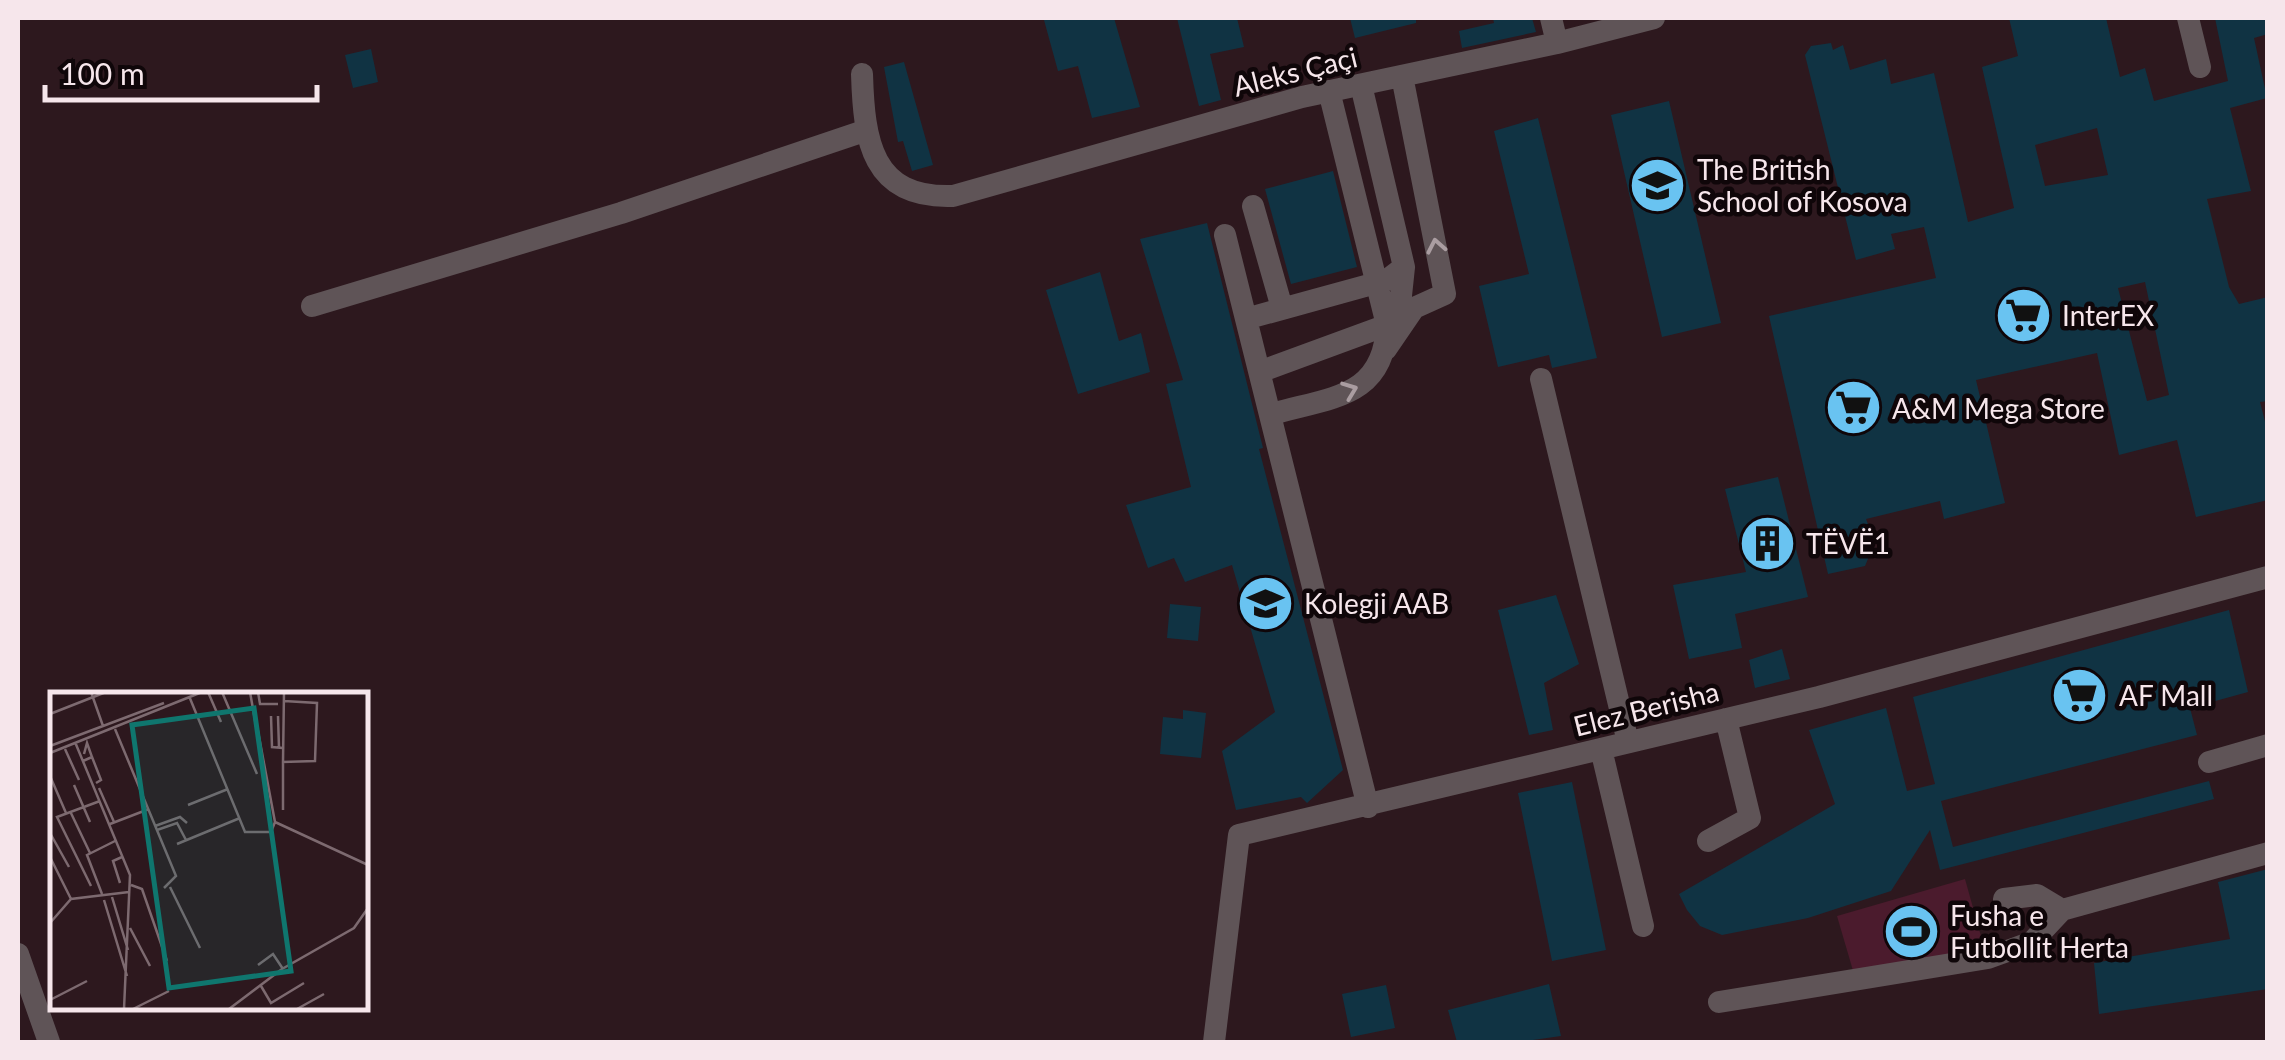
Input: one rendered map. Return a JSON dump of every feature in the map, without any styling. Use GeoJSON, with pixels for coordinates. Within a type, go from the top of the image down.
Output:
{"type":"FeatureCollection","features":[{"type":"Feature","properties":{"kind":"street"},"geometry":{"type":"LineString","coordinates":[[1551,18],[1557,44]]}},
{"type":"Feature","properties":{"kind":"street","name":"Aleks Çaçi"},"geometry":{"type":"LineString","coordinates":[[864,131],[872,158],[903,186],[924,197],[953,196],[1329,91],[1557,44],[1654,18]]}},
{"type":"Feature","properties":{"kind":"street"},"geometry":{"type":"LineString","coordinates":[[2188,18],[2200,66]]}},
{"type":"Feature","properties":{"kind":"street"},"geometry":{"type":"LineString","coordinates":[[312,306],[620,213],[864,131],[862,74]]}},
{"type":"Feature","properties":{"kind":"street"},"geometry":{"type":"LineString","coordinates":[[1262,370],[1387,337],[1414,308],[1445,294],[1402,76]]}},
{"type":"Feature","properties":{"kind":"street"},"geometry":{"type":"LineString","coordinates":[[1272,414],[1364,386],[1378,370],[1400,304],[1404,268],[1362,85]]}},
{"type":"Feature","properties":{"kind":"street"},"geometry":{"type":"LineString","coordinates":[[1329,91],[1377,281],[1387,337]]}},
{"type":"Feature","properties":{"kind":"street"},"geometry":{"type":"LineString","coordinates":[[1253,206],[1282,308]]}},
{"type":"Feature","properties":{"kind":"street"},"geometry":{"type":"LineString","coordinates":[[1225,235],[1262,370],[1368,808]]}},
{"type":"Feature","properties":{"kind":"street"},"geometry":{"type":"LineString","coordinates":[[1249,318],[1387,280],[1404,268]]}},
{"type":"Feature","properties":{"kind":"street"},"geometry":{"type":"LineString","coordinates":[[1542,379],[1628,742]]}},
{"type":"Feature","properties":{"kind":"street","name":"Elez Berisha"},"geometry":{"type":"LineString","coordinates":[[1214,1042],[1239,835],[1368,808],[1726,719],[2268,577]]}},
{"type":"Feature","properties":{"kind":"street"},"geometry":{"type":"LineString","coordinates":[[1708,840],[1746,824],[1750,815],[1726,719]]}},
{"type":"Feature","properties":{"kind":"street"},"geometry":{"type":"LineString","coordinates":[[2209,762],[2268,745]]}},
{"type":"Feature","properties":{"kind":"street"},"geometry":{"type":"LineString","coordinates":[[1601,749],[1642,926]]}},
{"type":"Feature","properties":{"kind":"street"},"geometry":{"type":"LineString","coordinates":[[1719,1002],[1988,958],[2032,942],[2062,910],[2268,853]]}},
{"type":"Feature","properties":{"kind":"street"},"geometry":{"type":"LineString","coordinates":[[2004,899],[2037,895],[2062,910]]}},
{"type":"Feature","properties":{"kind":"street"},"geometry":{"type":"LineString","coordinates":[[18,954],[42,987],[48,1042]]}},
{"type":"Feature","properties":{"kind":"shaded area","name":"Fusha e Futbollit Herta"},"geometry":{"type":"Polygon","coordinates":[[[1965,879],[1984,947],[1854,974],[1837,916],[1965,879]]]}},
{"type":"Feature","properties":{"kind":"building"},"geometry":{"type":"Polygon","coordinates":[[[1114,18],[1140,107],[1092,118],[1078,66],[1058,71],[1044,20],[1114,18]]]}},
{"type":"Feature","properties":{"kind":"building"},"geometry":{"type":"Polygon","coordinates":[[[1177,18],[1237,18],[1244,47],[1210,54],[1221,100],[1199,106],[1177,18]]]}},
{"type":"Feature","properties":{"kind":"building"},"geometry":{"type":"Polygon","coordinates":[[[1350,18],[1416,18],[1416,23],[1355,38],[1350,18]]]}},
{"type":"Feature","properties":{"kind":"building"},"geometry":{"type":"Polygon","coordinates":[[[1493,18],[1532,18],[1536,32],[1462,48],[1459,31],[1494,23],[1493,18]]]}},
{"type":"Feature","properties":{"kind":"building"},"geometry":{"type":"Polygon","coordinates":[[[2009,18],[2106,18],[2120,77],[2145,68],[2154,101],[2228,81],[2215,18],[2268,18],[2268,34],[2254,38],[2267,98],[2230,108],[2251,191],[2207,199],[2229,287],[2239,304],[2268,297],[2268,401],[2260,402],[2268,433],[2268,500],[2196,517],[2177,440],[2119,455],[2097,353],[1976,380],[2005,503],[1944,519],[1940,501],[1866,519],[1875,542],[1865,566],[1828,574],[1769,316],[1936,278],[1924,227],[1891,234],[1895,249],[1856,260],[1805,55],[1811,46],[1831,43],[1833,50],[1843,45],[1850,70],[1886,59],[1891,84],[1934,73],[1968,222],[2014,208],[1982,67],[2018,56],[2009,18]],[[2097,128],[2035,145],[2045,186],[2108,175],[2097,128]],[[2145,282],[2118,288],[2147,401],[2169,395],[2145,282]]]}},
{"type":"Feature","properties":{"kind":"building"},"geometry":{"type":"Polygon","coordinates":[[[371,49],[378,82],[353,88],[345,55],[371,49]]]}},
{"type":"Feature","properties":{"kind":"building"},"geometry":{"type":"Polygon","coordinates":[[[904,62],[933,165],[912,171],[903,141],[898,142],[884,67],[904,62]]]}},
{"type":"Feature","properties":{"kind":"building"},"geometry":{"type":"Polygon","coordinates":[[[1669,101],[1721,323],[1662,337],[1611,115],[1669,101]]]}},
{"type":"Feature","properties":{"kind":"building"},"geometry":{"type":"Polygon","coordinates":[[[1538,118],[1597,358],[1552,368],[1549,355],[1498,367],[1479,286],[1529,274],[1494,131],[1538,118]]]}},
{"type":"Feature","properties":{"kind":"building"},"geometry":{"type":"Polygon","coordinates":[[[1333,171],[1357,267],[1291,284],[1265,189],[1333,171]]]}},
{"type":"Feature","properties":{"kind":"building"},"geometry":{"type":"Polygon","coordinates":[[[1207,223],[1263,448],[1259,449],[1343,770],[1307,803],[1301,797],[1236,810],[1222,751],[1275,712],[1232,565],[1185,582],[1174,558],[1148,568],[1126,505],[1191,487],[1166,384],[1183,380],[1140,239],[1207,223]]]}},
{"type":"Feature","properties":{"kind":"building"},"geometry":{"type":"Polygon","coordinates":[[[1100,272],[1119,341],[1141,333],[1150,372],[1078,394],[1046,290],[1100,272]]]}},
{"type":"Feature","properties":{"kind":"building"},"geometry":{"type":"Polygon","coordinates":[[[1778,477],[1808,597],[1735,614],[1742,648],[1689,659],[1673,585],[1746,572],[1725,489],[1778,477]]]}},
{"type":"Feature","properties":{"kind":"building"},"geometry":{"type":"Polygon","coordinates":[[[1556,595],[1579,664],[1544,683],[1553,730],[1529,735],[1498,610],[1556,595]]]}},
{"type":"Feature","properties":{"kind":"building"},"geometry":{"type":"Polygon","coordinates":[[[1170,604],[1201,607],[1198,641],[1167,638],[1170,604]]]}},
{"type":"Feature","properties":{"kind":"building"},"geometry":{"type":"Polygon","coordinates":[[[2229,610],[2248,692],[2190,708],[2197,735],[1941,801],[1953,847],[2209,781],[2214,799],[1940,870],[1930,830],[1891,891],[1808,918],[1722,935],[1700,926],[1687,910],[1679,894],[1835,804],[1809,730],[1886,708],[1907,791],[1935,784],[1913,697],[2229,610]]]}},
{"type":"Feature","properties":{"kind":"building"},"geometry":{"type":"Polygon","coordinates":[[[1782,649],[1790,679],[1755,688],[1749,660],[1782,649]]]}},
{"type":"Feature","properties":{"kind":"building"},"geometry":{"type":"Polygon","coordinates":[[[1183,710],[1206,713],[1201,758],[1160,754],[1163,717],[1183,719],[1183,710]]]}},
{"type":"Feature","properties":{"kind":"building"},"geometry":{"type":"Polygon","coordinates":[[[1572,782],[1606,950],[1552,961],[1518,793],[1572,782]]]}},
{"type":"Feature","properties":{"kind":"building"},"geometry":{"type":"Polygon","coordinates":[[[2268,869],[2268,989],[2099,1014],[2094,963],[2230,939],[2218,882],[2268,869]]]}},
{"type":"Feature","properties":{"kind":"building"},"geometry":{"type":"Polygon","coordinates":[[[1549,984],[1561,1036],[1519,1042],[1457,1042],[1448,1010],[1549,984]]]}},
{"type":"Feature","properties":{"kind":"building"},"geometry":{"type":"Polygon","coordinates":[[[1386,985],[1395,1028],[1351,1037],[1342,994],[1386,985]]]}},
{"type":"Feature","properties":{"kind":"place","name":"The British School of Kosova"},"geometry":{"type":"Point","coordinates":[1658,185]}},
{"type":"Feature","properties":{"kind":"place","name":"InterEX"},"geometry":{"type":"Point","coordinates":[2023,315]}},
{"type":"Feature","properties":{"kind":"place","name":"A&M Mega Store"},"geometry":{"type":"Point","coordinates":[1853,408]}},
{"type":"Feature","properties":{"kind":"place","name":"TËVË1"},"geometry":{"type":"Point","coordinates":[1767,543]}},
{"type":"Feature","properties":{"kind":"place","name":"Kolegji AAB"},"geometry":{"type":"Point","coordinates":[1265,603]}},
{"type":"Feature","properties":{"kind":"place","name":"AF Mall"},"geometry":{"type":"Point","coordinates":[2080,695]}},
{"type":"Feature","properties":{"kind":"place","name":"Fusha e Futbollit Herta"},"geometry":{"type":"Point","coordinates":[1911,931]}}]}
